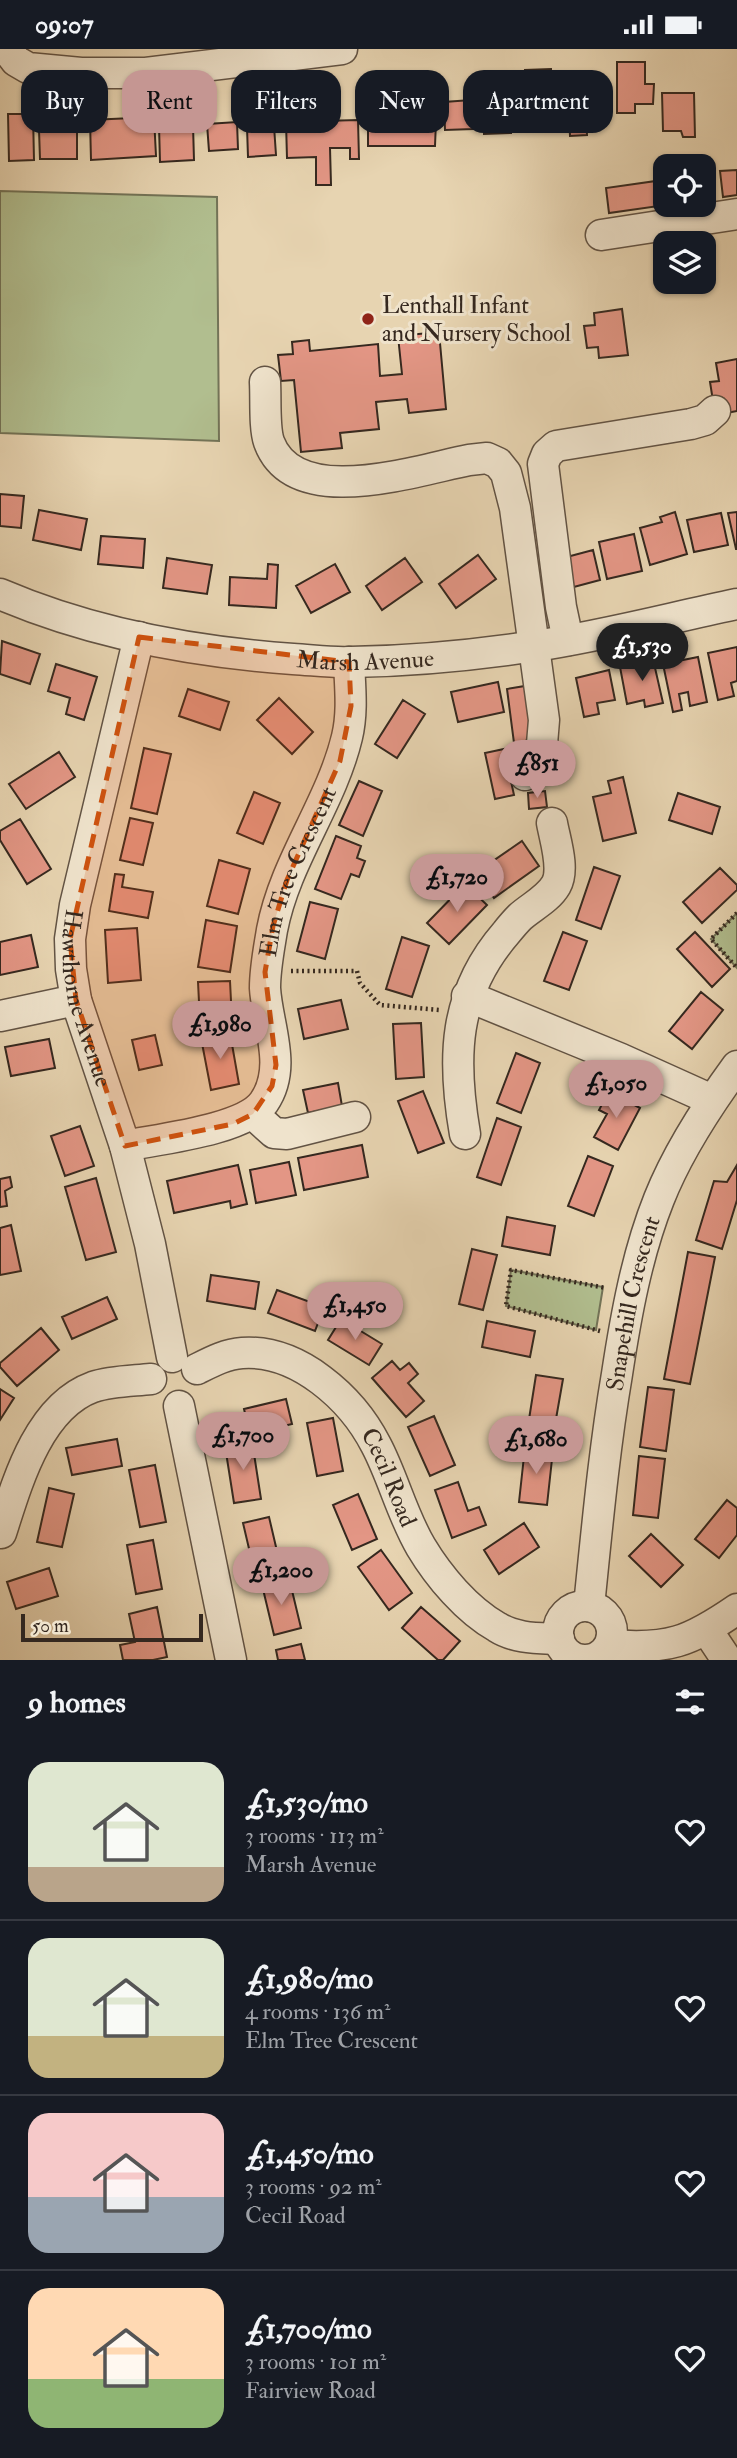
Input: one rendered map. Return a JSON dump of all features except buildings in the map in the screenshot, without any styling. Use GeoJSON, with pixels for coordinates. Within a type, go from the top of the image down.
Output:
{"type":"FeatureCollection","features":[{"type":"Feature","properties":{"kind":"street"},"geometry":{"type":"LineString","coordinates":[[7,49],[16,61],[28,68],[80,73],[146,72],[342,49]]}},
{"type":"Feature","properties":{"kind":"street"},"geometry":{"type":"LineString","coordinates":[[601,235],[737,214]]}},
{"type":"Feature","properties":{"kind":"street"},"geometry":{"type":"LineString","coordinates":[[265,382],[268,441],[280,460],[294,471],[324,481],[354,483],[487,458],[498,463],[506,473],[515,508],[536,646],[544,720],[541,744],[525,775]]}},
{"type":"Feature","properties":{"kind":"street"},"geometry":{"type":"LineString","coordinates":[[568,640],[561,607],[543,464],[547,454],[556,446],[691,424],[705,419],[715,411]]}},
{"type":"Feature","properties":{"kind":"street","name":"Marsh Avenue"},"geometry":{"type":"LineString","coordinates":[[0,594],[79,622],[139,637],[220,651],[349,662],[425,659],[536,646],[737,604]]}},
{"type":"Feature","properties":{"kind":"street","name":"Hawthorne Avenue"},"geometry":{"type":"LineString","coordinates":[[139,637],[75,905],[70,939],[71,969],[76,1000],[125,1146],[185,1363]]}},
{"type":"Feature","properties":{"kind":"street","name":"Elm Tree Crescent"},"geometry":{"type":"LineString","coordinates":[[253,1114],[264,1103],[272,1086],[276,1065],[265,991],[265,972],[273,926],[287,880],[340,761],[348,734],[351,706],[349,662]]}},
{"type":"Feature","properties":{"kind":"street"},"geometry":{"type":"LineString","coordinates":[[465,1134],[457,1058],[467,996],[481,966],[498,942],[520,917],[557,884],[560,869],[552,823]]}},
{"type":"Feature","properties":{"kind":"street"},"geometry":{"type":"LineString","coordinates":[[467,996],[621,1059],[712,1100]]}},
{"type":"Feature","properties":{"kind":"street"},"geometry":{"type":"LineString","coordinates":[[0,1016],[76,1000]]}},
{"type":"Feature","properties":{"kind":"street","name":"Snapehill Crescent"},"geometry":{"type":"LineString","coordinates":[[589,1606],[600,1497],[631,1293],[660,1198],[684,1147],[712,1100],[737,1066]]}},
{"type":"Feature","properties":{"kind":"street"},"geometry":{"type":"LineString","coordinates":[[125,1146],[233,1124],[253,1114],[274,1133],[287,1134],[355,1117]]}},
{"type":"Feature","properties":{"kind":"street","name":"Cecil Road"},"geometry":{"type":"LineString","coordinates":[[185,1363],[240,1353],[259,1353],[288,1361],[317,1377],[349,1405],[375,1443],[420,1546],[442,1576],[477,1613],[498,1628],[519,1636],[559,1639]]}},
{"type":"Feature","properties":{"kind":"street"},"geometry":{"type":"LineString","coordinates":[[185,1363],[200,1376],[198,1392],[187,1404],[179,1406],[172,1406],[159,1399],[154,1394],[151,1379],[158,1364],[185,1363]]}},
{"type":"Feature","properties":{"kind":"street"},"geometry":{"type":"LineString","coordinates":[[1,1533],[23,1465],[54,1417],[74,1397],[91,1388],[110,1383],[151,1379]]}},
{"type":"Feature","properties":{"kind":"street"},"geometry":{"type":"LineString","coordinates":[[179,1406],[231,1660]]}},
{"type":"Feature","properties":{"kind":"street"},"geometry":{"type":"LineString","coordinates":[[580,1606],[589,1606],[604,1613],[609,1620],[612,1636],[610,1645],[599,1656],[584,1660],[568,1654],[559,1639],[558,1630],[565,1615],[580,1606]]}},
{"type":"Feature","properties":{"kind":"street"},"geometry":{"type":"LineString","coordinates":[[610,1645],[642,1648],[667,1646],[707,1630],[737,1609]]}},
{"type":"Feature","properties":{"kind":"street"},"geometry":{"type":"LineString","coordinates":[[707,1630],[727,1660]]}},
{"type":"Feature","properties":{"kind":"path"},"geometry":{"type":"LineString","coordinates":[[737,913],[711,939],[737,968]]}},
{"type":"Feature","properties":{"kind":"path"},"geometry":{"type":"LineString","coordinates":[[265,972],[357,971],[360,983],[380,1005],[448,1010],[467,996]]}},
{"type":"Feature","properties":{"kind":"path"},"geometry":{"type":"LineString","coordinates":[[623,1337],[506,1306],[511,1270],[631,1293]]}},
{"type":"Feature","properties":{"kind":"highlighted area"},"geometry":{"type":"Polygon","coordinates":[[[139,637],[349,662],[351,706],[340,761],[287,880],[273,926],[265,972],[276,1065],[272,1086],[253,1114],[233,1124],[125,1146],[76,1000],[70,939],[139,637]]]}},
{"type":"Feature","properties":{"kind":"green space"},"geometry":{"type":"Polygon","coordinates":[[[0,191],[217,197],[219,441],[0,433],[0,191]]]}},
{"type":"Feature","properties":{"kind":"green space"},"geometry":{"type":"Polygon","coordinates":[[[737,913],[737,968],[711,939],[737,913]]]}},
{"type":"Feature","properties":{"kind":"green space"},"geometry":{"type":"Polygon","coordinates":[[[511,1270],[603,1287],[596,1330],[506,1306],[511,1270]]]}},
{"type":"Feature","properties":{"kind":"place","name":"Lenthall Infant and Nursery School"},"geometry":{"type":"Point","coordinates":[368,319]}}]}
